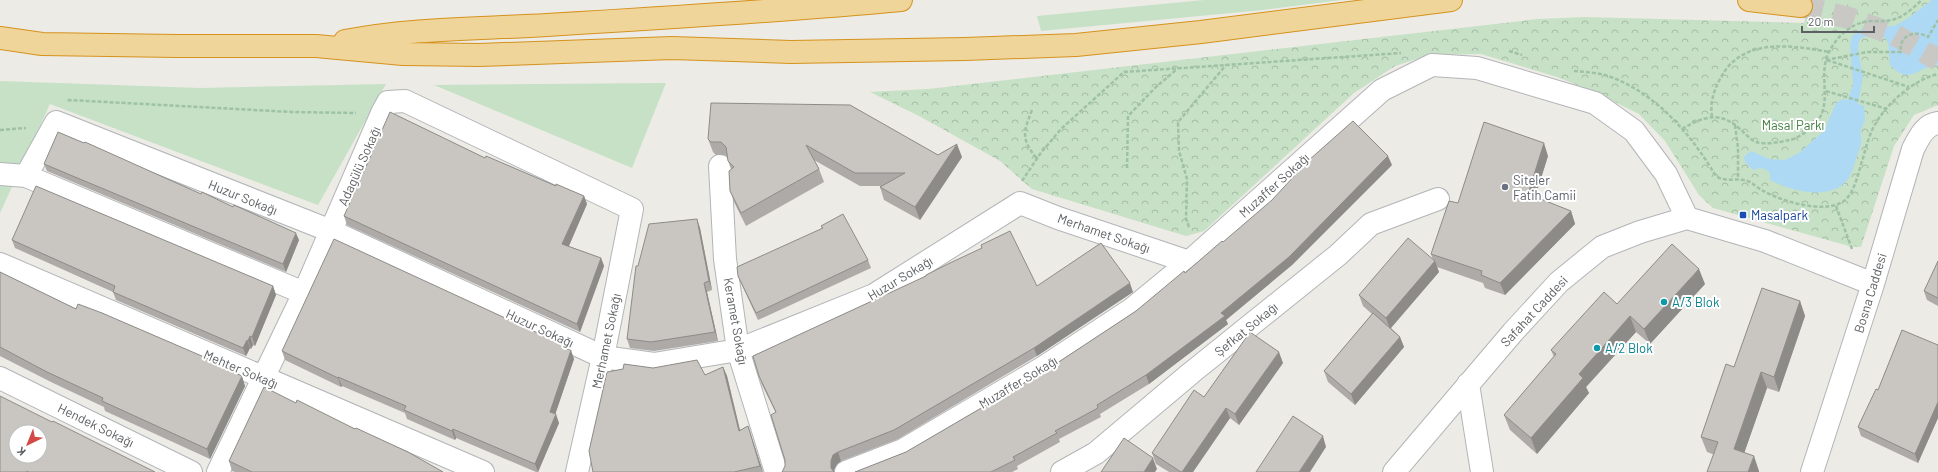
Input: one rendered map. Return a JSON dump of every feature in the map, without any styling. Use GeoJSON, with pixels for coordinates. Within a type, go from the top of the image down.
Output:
{"type":"FeatureCollection","features":[{"type":"Feature","properties":{"kind":"highway"},"geometry":{"type":"LineString","coordinates":[[316,46],[409,31],[703,15],[901,0]]}},
{"type":"Feature","properties":{"kind":"highway"},"geometry":{"type":"LineString","coordinates":[[0,38],[42,44],[316,46],[403,54],[479,54],[672,48],[790,52],[1076,46],[1209,31],[1451,0]]}},
{"type":"Feature","properties":{"kind":"highway"},"geometry":{"type":"LineString","coordinates":[[1749,0],[1801,6]]}},
{"type":"Feature","properties":{"kind":"highway"},"geometry":{"type":"LineString","coordinates":[[0,53],[42,44]]}},
{"type":"Feature","properties":{"kind":"street","name":"Muzaffer Sokağı"},"geometry":{"type":"LineString","coordinates":[[846,472],[903,450],[1044,368],[1132,309],[1189,262],[1382,90],[1432,65],[1477,68],[1595,103],[1634,131],[1666,174],[1687,218]]}},
{"type":"Feature","properties":{"kind":"street","name":"Adagülü Sokağı"},"geometry":{"type":"LineString","coordinates":[[218,472],[304,293],[388,102],[405,101],[632,209]]}},
{"type":"Feature","properties":{"kind":"street"},"geometry":{"type":"LineString","coordinates":[[26,176],[56,122]]}},
{"type":"Feature","properties":{"kind":"street","name":"Huzur Sokağı"},"geometry":{"type":"LineString","coordinates":[[56,122],[331,231],[603,357],[654,364],[738,350],[874,295],[1020,203]]}},
{"type":"Feature","properties":{"kind":"street","name":"Bosna Caddesi"},"geometry":{"type":"LineString","coordinates":[[1812,472],[1873,284],[1913,149],[1921,134],[1932,124],[1938,123]]}},
{"type":"Feature","properties":{"kind":"street","name":"Keramet Sokağı"},"geometry":{"type":"LineString","coordinates":[[720,166],[725,259],[738,350],[776,472]]}},
{"type":"Feature","properties":{"kind":"street"},"geometry":{"type":"LineString","coordinates":[[0,174],[26,176],[304,293]]}},
{"type":"Feature","properties":{"kind":"street","name":"Şefkat Sokağı"},"geometry":{"type":"LineString","coordinates":[[1062,472],[1096,453],[1191,373],[1338,255],[1371,224],[1438,199]]}},
{"type":"Feature","properties":{"kind":"street","name":"Merhamet Sokağı"},"geometry":{"type":"LineString","coordinates":[[1020,203],[1058,218],[1189,262]]}},
{"type":"Feature","properties":{"kind":"street","name":"Merhamet Sokağı"},"geometry":{"type":"LineString","coordinates":[[577,472],[603,357],[632,209]]}},
{"type":"Feature","properties":{"kind":"street"},"geometry":{"type":"LineString","coordinates":[[1687,218],[1765,241],[1873,284]]}},
{"type":"Feature","properties":{"kind":"street","name":"Safahat Caddesi"},"geometry":{"type":"LineString","coordinates":[[1394,472],[1468,384],[1559,282],[1602,247],[1640,232],[1687,218]]}},
{"type":"Feature","properties":{"kind":"street","name":"Mehter Sokağı"},"geometry":{"type":"LineString","coordinates":[[0,264],[483,472]]}},
{"type":"Feature","properties":{"kind":"street","name":"Hendek Sokağı"},"geometry":{"type":"LineString","coordinates":[[0,378],[191,472]]}},
{"type":"Feature","properties":{"kind":"street"},"geometry":{"type":"LineString","coordinates":[[1468,384],[1482,472]]}},
{"type":"Feature","properties":{"kind":"path"},"geometry":{"type":"LineString","coordinates":[[1682,129],[1695,121],[1712,117],[1726,119],[1753,141],[1758,143],[1797,138],[1819,120],[1826,100],[1824,79],[1826,60],[1829,52],[1836,42],[1849,28],[1858,23],[1896,19],[1905,14],[1922,0]]}},
{"type":"Feature","properties":{"kind":"path"},"geometry":{"type":"LineString","coordinates":[[1826,60],[1866,52],[1901,52],[1900,43],[1904,38],[1920,34],[1928,37],[1938,20]]}},
{"type":"Feature","properties":{"kind":"path"},"geometry":{"type":"LineString","coordinates":[[1712,117],[1711,106],[1717,84],[1723,72],[1739,57],[1751,51],[1775,46],[1829,52]]}},
{"type":"Feature","properties":{"kind":"path"},"geometry":{"type":"LineString","coordinates":[[1506,50],[1523,56]]}},
{"type":"Feature","properties":{"kind":"path"},"geometry":{"type":"LineString","coordinates":[[1020,203],[1022,180],[1037,159],[1061,129],[1124,72],[1406,53]]}},
{"type":"Feature","properties":{"kind":"path"},"geometry":{"type":"LineString","coordinates":[[1826,60],[1909,87]]}},
{"type":"Feature","properties":{"kind":"path"},"geometry":{"type":"LineString","coordinates":[[1189,227],[1186,219],[1187,179],[1179,151],[1178,122],[1226,65]]}},
{"type":"Feature","properties":{"kind":"path"},"geometry":{"type":"LineString","coordinates":[[1127,168],[1128,116],[1156,87],[1177,69]]}},
{"type":"Feature","properties":{"kind":"path"},"geometry":{"type":"LineString","coordinates":[[1570,71],[1592,73],[1614,78],[1635,88],[1671,116],[1706,158],[1716,176],[1727,180],[1738,179],[1751,182],[1760,190],[1777,198],[1796,203],[1825,207],[1836,206],[1848,197],[1875,126],[1887,109],[1909,87],[1938,74]]}},
{"type":"Feature","properties":{"kind":"path"},"geometry":{"type":"LineString","coordinates":[[1826,91],[1887,109]]}},
{"type":"Feature","properties":{"kind":"path"},"geometry":{"type":"LineString","coordinates":[[0,130],[26,128],[56,122],[69,100],[292,112],[382,113]]}},
{"type":"Feature","properties":{"kind":"path"},"geometry":{"type":"LineString","coordinates":[[1032,110],[1025,127],[1026,145],[1037,159]]}},
{"type":"Feature","properties":{"kind":"path"},"geometry":{"type":"LineString","coordinates":[[1735,125],[1738,148],[1738,179]]}},
{"type":"Feature","properties":{"kind":"path"},"geometry":{"type":"LineString","coordinates":[[1836,206],[1849,246],[1853,252]]}},
{"type":"Feature","properties":{"kind":"green space"},"geometry":{"type":"Polygon","coordinates":[[[1204,0],[1342,0],[1263,10],[1041,31],[1037,16],[1204,0]]]}},
{"type":"Feature","properties":{"kind":"green space"},"geometry":{"type":"Polygon","coordinates":[[[1811,0],[1858,0],[1804,23],[1811,0]]]}},
{"type":"Feature","properties":{"kind":"green space","name":"Masal Parkı"},"geometry":{"type":"Polygon","coordinates":[[[1858,0],[1938,0],[1938,105],[1914,115],[1894,146],[1861,247],[1849,246],[1713,208],[1699,195],[1665,141],[1639,114],[1597,93],[1557,77],[1481,54],[1429,55],[1395,66],[1354,93],[1204,231],[1186,236],[1032,189],[1000,161],[921,117],[870,92],[928,89],[1538,19],[1585,17],[1804,23],[1858,0]]]}},
{"type":"Feature","properties":{"kind":"green space"},"geometry":{"type":"Polygon","coordinates":[[[0,81],[200,88],[386,84],[318,205],[50,104],[0,213],[0,81]]]}},
{"type":"Feature","properties":{"kind":"green space"},"geometry":{"type":"Polygon","coordinates":[[[666,83],[632,168],[434,85],[666,83]]]}},
{"type":"Feature","properties":{"kind":"water"},"geometry":{"type":"Polygon","coordinates":[[[1932,0],[1938,0],[1938,65],[1931,66],[1914,74],[1903,74],[1890,65],[1888,42],[1884,37],[1864,37],[1859,41],[1858,50],[1863,77],[1858,104],[1864,106],[1865,121],[1861,130],[1861,146],[1852,172],[1841,186],[1832,190],[1821,192],[1799,191],[1770,180],[1770,173],[1768,171],[1760,168],[1753,170],[1745,162],[1744,157],[1751,151],[1769,159],[1785,160],[1799,153],[1824,131],[1836,103],[1843,99],[1848,100],[1853,84],[1850,44],[1852,36],[1864,27],[1894,26],[1907,19],[1932,0]]]}},
{"type":"Feature","properties":{"kind":"building"},"geometry":{"type":"Polygon","coordinates":[[[711,103],[850,105],[938,155],[957,144],[915,207],[880,187],[905,173],[855,173],[806,145],[819,169],[741,213],[730,191],[729,171],[734,167],[728,161],[726,147],[721,142],[711,142],[708,139],[711,103]]]}},
{"type":"Feature","properties":{"kind":"building"},"geometry":{"type":"Polygon","coordinates":[[[390,112],[485,158],[486,156],[556,186],[556,184],[584,196],[562,244],[601,258],[577,324],[344,216],[390,112]]]}},
{"type":"Feature","properties":{"kind":"building"},"geometry":{"type":"Polygon","coordinates":[[[1353,121],[1388,156],[1289,257],[1221,313],[1225,316],[1146,375],[1097,405],[1098,408],[1055,431],[1057,433],[1013,457],[1015,460],[991,472],[855,472],[906,452],[1048,369],[1136,311],[1184,271],[1185,273],[1222,241],[1223,242],[1272,200],[1309,160],[1353,121]]]}},
{"type":"Feature","properties":{"kind":"building"},"geometry":{"type":"Polygon","coordinates":[[[1484,122],[1544,143],[1528,194],[1571,211],[1500,283],[1481,275],[1482,271],[1431,254],[1449,201],[1458,203],[1484,122]]]}},
{"type":"Feature","properties":{"kind":"building"},"geometry":{"type":"Polygon","coordinates":[[[58,132],[84,143],[85,142],[201,194],[202,192],[233,207],[234,205],[296,233],[283,264],[44,164],[58,132]]]}},
{"type":"Feature","properties":{"kind":"building"},"geometry":{"type":"Polygon","coordinates":[[[36,186],[273,286],[252,337],[250,336],[243,348],[113,292],[115,286],[12,240],[36,186]]]}},
{"type":"Feature","properties":{"kind":"building"},"geometry":{"type":"Polygon","coordinates":[[[843,214],[868,260],[756,313],[738,276],[737,267],[823,228],[821,226],[843,214]]]}},
{"type":"Feature","properties":{"kind":"building"},"geometry":{"type":"Polygon","coordinates":[[[697,219],[709,281],[704,283],[715,332],[651,342],[627,339],[636,266],[638,266],[649,224],[697,219]]]}},
{"type":"Feature","properties":{"kind":"building"},"geometry":{"type":"Polygon","coordinates":[[[1010,231],[1037,286],[1101,243],[1130,283],[1034,348],[894,430],[833,455],[831,468],[834,472],[782,472],[785,466],[785,460],[771,415],[776,412],[759,376],[753,356],[926,276],[982,248],[981,245],[1010,231]]]}},
{"type":"Feature","properties":{"kind":"building"},"geometry":{"type":"Polygon","coordinates":[[[1408,238],[1435,261],[1386,318],[1359,295],[1408,238]]]}},
{"type":"Feature","properties":{"kind":"building"},"geometry":{"type":"Polygon","coordinates":[[[334,239],[568,347],[567,349],[571,350],[550,412],[556,414],[535,464],[404,410],[406,406],[338,378],[282,351],[334,239]]]}},
{"type":"Feature","properties":{"kind":"building"},"geometry":{"type":"Polygon","coordinates":[[[1672,244],[1699,269],[1644,329],[1630,316],[1579,374],[1583,378],[1531,438],[1504,415],[1556,354],[1551,350],[1604,292],[1617,304],[1672,244]]]}},
{"type":"Feature","properties":{"kind":"building"},"geometry":{"type":"Polygon","coordinates":[[[1938,261],[1938,298],[1924,291],[1938,261]]]}},
{"type":"Feature","properties":{"kind":"building"},"geometry":{"type":"Polygon","coordinates":[[[0,272],[76,309],[78,304],[102,313],[232,369],[231,371],[242,376],[207,449],[102,401],[103,398],[47,372],[0,347],[0,272]]]}},
{"type":"Feature","properties":{"kind":"building"},"geometry":{"type":"Polygon","coordinates":[[[1762,288],[1800,301],[1774,377],[1761,372],[1734,449],[1754,456],[1748,472],[1707,472],[1718,442],[1701,437],[1726,364],[1734,367],[1762,288]]]}},
{"type":"Feature","properties":{"kind":"building"},"geometry":{"type":"Polygon","coordinates":[[[1373,313],[1400,337],[1351,394],[1324,371],[1373,313]]]}},
{"type":"Feature","properties":{"kind":"building"},"geometry":{"type":"Polygon","coordinates":[[[1902,330],[1938,345],[1938,402],[1915,454],[1858,427],[1876,389],[1878,390],[1902,330]]]}},
{"type":"Feature","properties":{"kind":"building"},"geometry":{"type":"Polygon","coordinates":[[[1250,332],[1279,352],[1235,414],[1226,408],[1181,472],[1152,453],[1194,390],[1204,397],[1250,332]]]}},
{"type":"Feature","properties":{"kind":"building"},"geometry":{"type":"Polygon","coordinates":[[[697,360],[705,375],[723,367],[739,431],[748,426],[760,466],[734,472],[593,472],[589,451],[607,372],[623,369],[624,364],[653,368],[697,360]]]}},
{"type":"Feature","properties":{"kind":"building"},"geometry":{"type":"Polygon","coordinates":[[[264,387],[296,403],[297,400],[355,429],[356,428],[408,452],[443,472],[252,472],[229,461],[264,387]]]}},
{"type":"Feature","properties":{"kind":"building"},"geometry":{"type":"Polygon","coordinates":[[[0,396],[155,472],[27,471],[0,472],[0,396]]]}},
{"type":"Feature","properties":{"kind":"building"},"geometry":{"type":"Polygon","coordinates":[[[1293,416],[1323,436],[1299,472],[1256,472],[1293,416]]]}},
{"type":"Feature","properties":{"kind":"building"},"geometry":{"type":"Polygon","coordinates":[[[1124,438],[1153,458],[1144,472],[1101,472],[1124,438]]]}},
{"type":"Feature","properties":{"kind":"tunnel"},"geometry":{"type":"LineString","coordinates":[[1801,6],[1849,18],[1895,35],[1938,60]]}},
{"type":"Feature","properties":{"kind":"place","name":"Siteler Fatih Camii"},"geometry":{"type":"Point","coordinates":[1505,187]}},
{"type":"Feature","properties":{"kind":"place","name":"Masalpark"},"geometry":{"type":"Point","coordinates":[1743,215]}},
{"type":"Feature","properties":{"kind":"place","name":"A/3 Blok"},"geometry":{"type":"Point","coordinates":[1664,302]}},
{"type":"Feature","properties":{"kind":"place","name":"A/2 Blok"},"geometry":{"type":"Point","coordinates":[1597,348]}}]}
